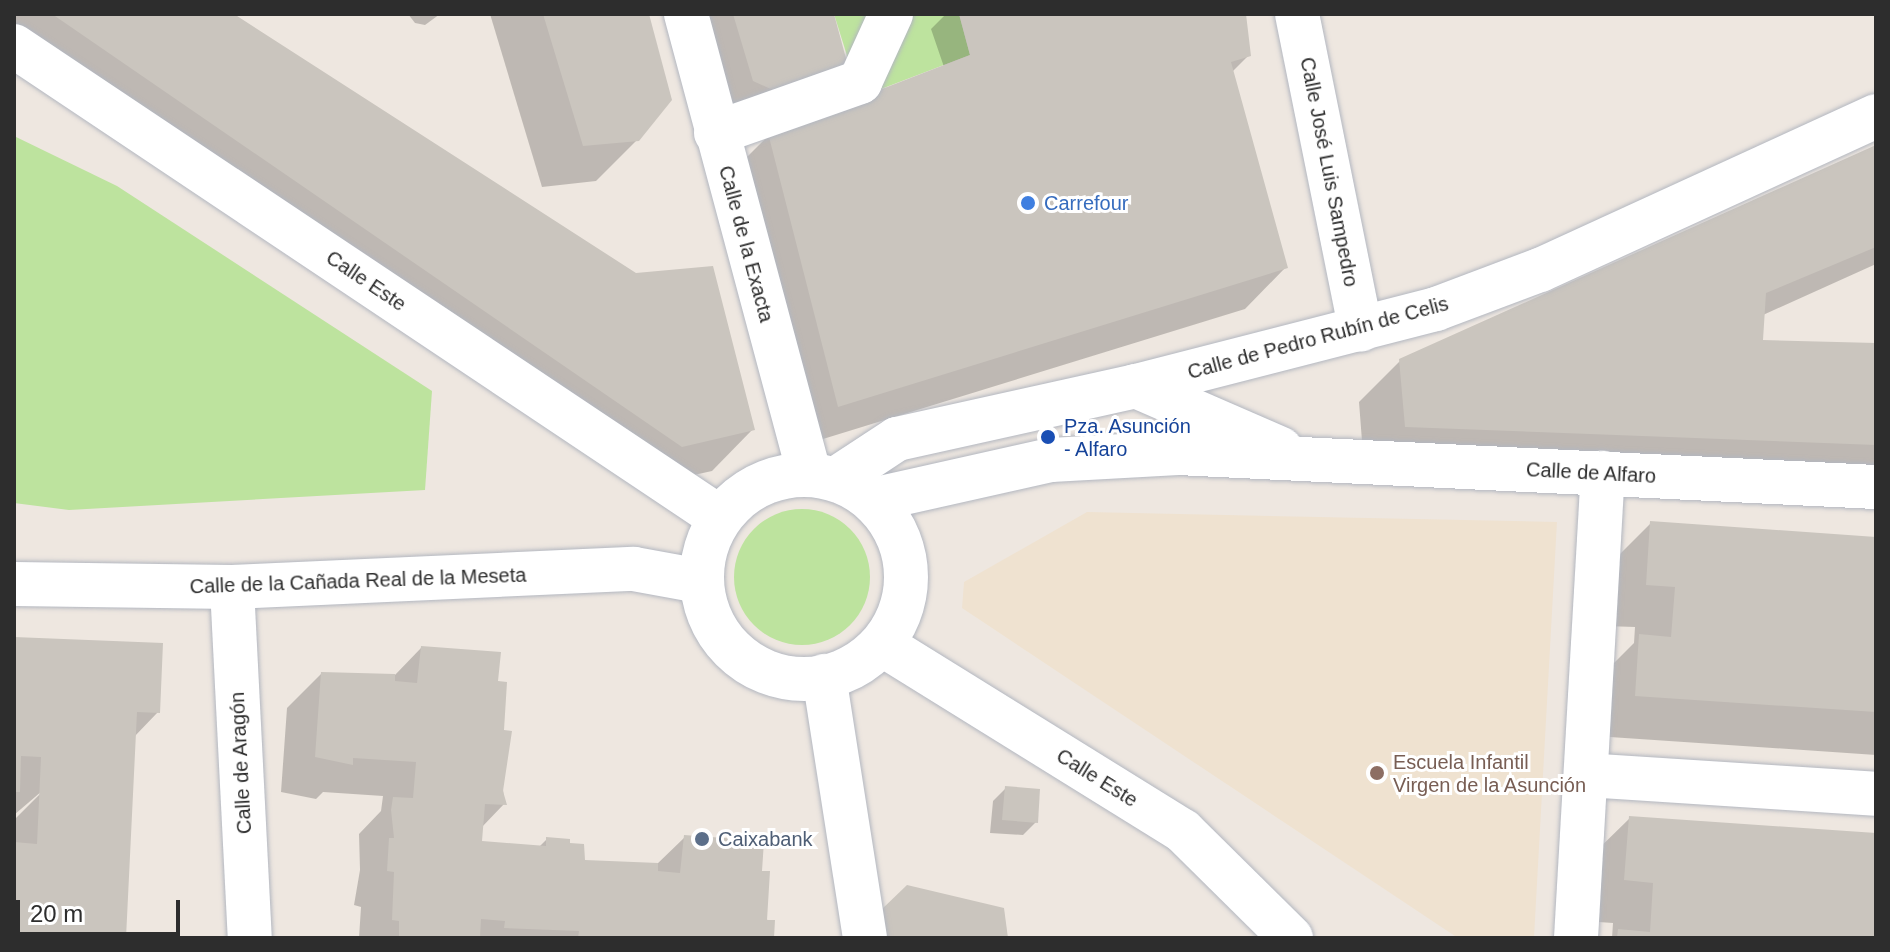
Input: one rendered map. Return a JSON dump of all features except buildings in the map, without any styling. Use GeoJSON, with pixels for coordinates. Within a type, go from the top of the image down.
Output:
{"type":"FeatureCollection","features":[{"type":"Feature","properties":{"kind":"street","name":"Calle de la Exacta"},"geometry":{"type":"LineString","coordinates":[[686,14],[716,133],[839,484]]}},
{"type":"Feature","properties":{"kind":"street"},"geometry":{"type":"LineString","coordinates":[[716,133],[860,82],[891,14]]}},
{"type":"Feature","properties":{"kind":"street","name":"Calle José Luis Sampedro"},"geometry":{"type":"LineString","coordinates":[[1297,14],[1361,330]]}},
{"type":"Feature","properties":{"kind":"street","name":"Calle Este"},"geometry":{"type":"LineString","coordinates":[[14,46],[719,517]]}},
{"type":"Feature","properties":{"kind":"street","name":"Calle de Pedro Rubín de Celis"},"geometry":{"type":"LineString","coordinates":[[839,484],[897,439],[1136,386],[1361,330],[1540,270],[1876,116]]}},
{"type":"Feature","properties":{"kind":"street","name":"Calle de Alfaro"},"geometry":{"type":"LineString","coordinates":[[1136,386],[1306,459]]}},
{"type":"Feature","properties":{"kind":"street","name":"Calle de Alfaro"},"geometry":{"type":"LineString","coordinates":[[839,484],[1051,460],[1178,453],[1876,487]]}},
{"type":"Feature","properties":{"kind":"street"},"geometry":{"type":"LineString","coordinates":[[1576,938],[1603,473]]}},
{"type":"Feature","properties":{"kind":"street"},"geometry":{"type":"LineString","coordinates":[[774,477],[839,484],[898,534],[907,570],[903,609],[883,645],[843,674],[795,680],[747,664],[714,629],[700,581],[704,547],[719,517],[744,492],[774,477]]}},
{"type":"Feature","properties":{"kind":"street","name":"Calle de la Cañada Real de la Meseta"},"geometry":{"type":"LineString","coordinates":[[14,584],[232,587],[634,569],[700,581]]}},
{"type":"Feature","properties":{"kind":"street","name":"Calle de Aragón"},"geometry":{"type":"LineString","coordinates":[[232,587],[250,938]]}},
{"type":"Feature","properties":{"kind":"street","name":"Calle Este"},"geometry":{"type":"LineString","coordinates":[[883,645],[1183,831],[1291,938]]}},
{"type":"Feature","properties":{"kind":"street"},"geometry":{"type":"LineString","coordinates":[[824,676],[865,938]]}},
{"type":"Feature","properties":{"kind":"street"},"geometry":{"type":"LineString","coordinates":[[1586,775],[1876,794]]}},
{"type":"Feature","properties":{"kind":"shaded area","name":"Escuela Infantil Virgen de la Asunción"},"geometry":{"type":"Polygon","coordinates":[[[1087,512],[1557,522],[1534,938],[1458,938],[962,608],[964,582],[1087,512]]]}},
{"type":"Feature","properties":{"kind":"green space"},"geometry":{"type":"Polygon","coordinates":[[[834,14],[959,14],[970,55],[860,97],[834,14]]]}},
{"type":"Feature","properties":{"kind":"green space"},"geometry":{"type":"Polygon","coordinates":[[[14,136],[117,186],[432,391],[425,490],[69,510],[14,503],[14,136]]]}},
{"type":"Feature","properties":{"kind":"green space"},"geometry":{"type":"Polygon","coordinates":[[[802,509],[828,514],[850,529],[865,551],[870,577],[865,603],[850,625],[828,640],[802,645],[776,640],[754,625],[739,603],[734,577],[739,551],[754,529],[776,514],[802,509]]]}},
{"type":"Feature","properties":{"kind":"place","name":"Carrefour"},"geometry":{"type":"Point","coordinates":[1028,203]}},
{"type":"Feature","properties":{"kind":"place","name":"Pza. Asunción - Alfaro"},"geometry":{"type":"Point","coordinates":[1048,437]}},
{"type":"Feature","properties":{"kind":"place","name":"Escuela Infantil Virgen de la Asunción"},"geometry":{"type":"Point","coordinates":[1377,773]}},
{"type":"Feature","properties":{"kind":"place","name":"Caixabank"},"geometry":{"type":"Point","coordinates":[702,839]}}]}
